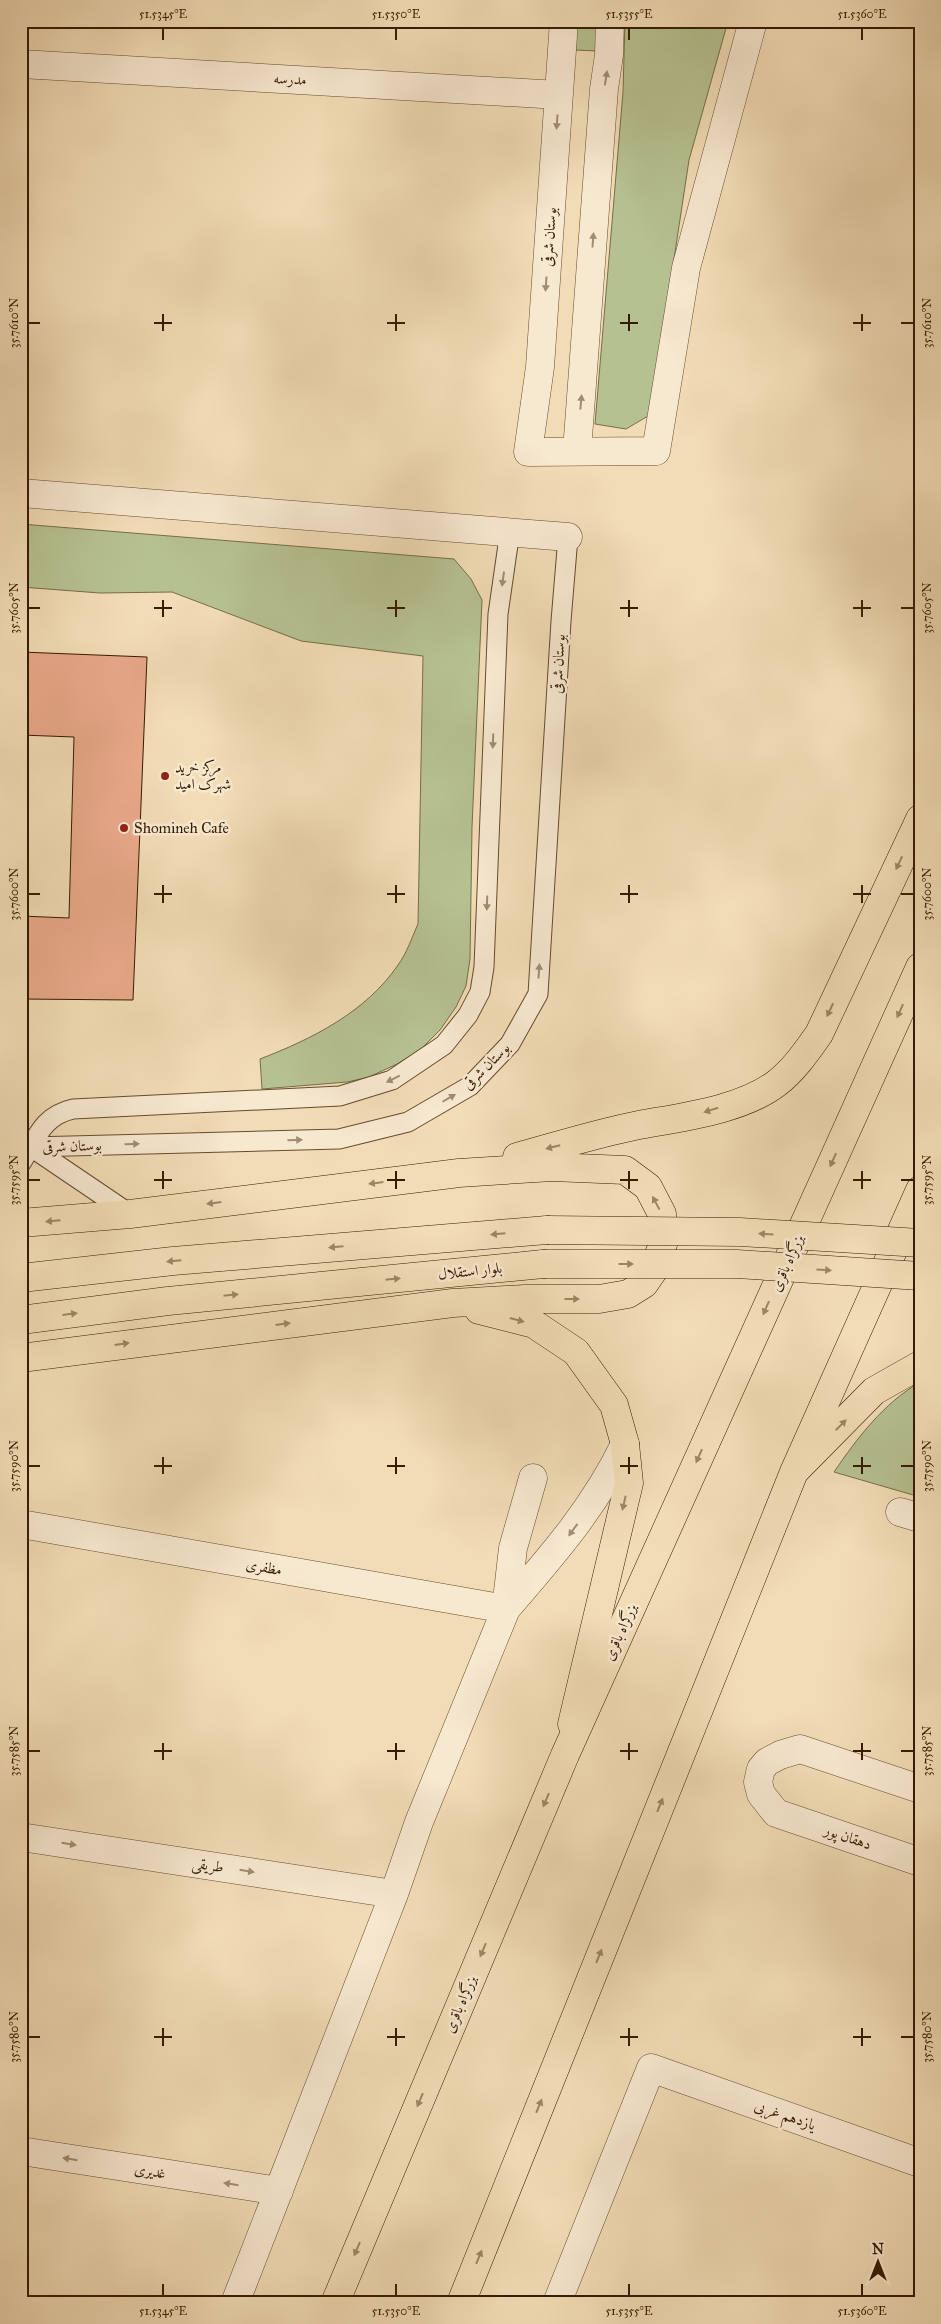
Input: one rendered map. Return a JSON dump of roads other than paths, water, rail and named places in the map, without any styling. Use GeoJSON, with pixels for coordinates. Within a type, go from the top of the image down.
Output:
{"type":"FeatureCollection","features":[{"type":"Feature","properties":{"kind":"main road"},"geometry":{"type":"LineString","coordinates":[[459,1173],[638,1126],[693,1116],[742,1101],[776,1083],[800,1060],[819,1034],[920,819]]}},
{"type":"Feature","properties":{"kind":"main road","name":"بزرگراه باقری"},"geometry":{"type":"LineString","coordinates":[[335,2303],[565,1755],[920,967]]}},
{"type":"Feature","properties":{"kind":"main road"},"geometry":{"type":"LineString","coordinates":[[21,1223],[130,1214],[459,1173],[552,1167],[625,1170],[648,1187],[662,1214],[664,1241],[653,1271],[644,1284],[628,1294],[599,1299],[525,1299],[453,1303],[21,1358]]}},
{"type":"Feature","properties":{"kind":"main road"},"geometry":{"type":"LineString","coordinates":[[461,2303],[794,1472],[920,1190]]}},
{"type":"Feature","properties":{"kind":"main road"},"geometry":{"type":"LineString","coordinates":[[21,1278],[173,1261],[547,1230],[740,1232],[920,1243]]}},
{"type":"Feature","properties":{"kind":"main road","name":"بلوار استقلال"},"geometry":{"type":"LineString","coordinates":[[21,1320],[168,1301],[543,1264],[737,1264],[920,1276]]}},
{"type":"Feature","properties":{"kind":"main road"},"geometry":{"type":"LineString","coordinates":[[453,1303],[534,1324],[576,1352],[614,1405],[625,1444],[629,1483],[565,1755]]}},
{"type":"Feature","properties":{"kind":"main road"},"geometry":{"type":"LineString","coordinates":[[794,1472],[874,1391],[920,1365]]}},
{"type":"Feature","properties":{"kind":"street","name":"بوستان شرقی"},"geometry":{"type":"LineString","coordinates":[[564,21],[540,367],[528,452],[577,451]]}},
{"type":"Feature","properties":{"kind":"street"},"geometry":{"type":"LineString","coordinates":[[610,21],[609,54],[604,89],[577,451],[656,451],[686,268],[753,21]]}},
{"type":"Feature","properties":{"kind":"street","name":"مدرسه"},"geometry":{"type":"LineString","coordinates":[[21,64],[558,95]]}},
{"type":"Feature","properties":{"kind":"street"},"geometry":{"type":"LineString","coordinates":[[21,493],[568,537]]}},
{"type":"Feature","properties":{"kind":"street"},"geometry":{"type":"LineString","coordinates":[[506,1609],[571,1533],[610,1475],[625,1444]]}},
{"type":"Feature","properties":{"kind":"street"},"geometry":{"type":"LineString","coordinates":[[235,2303],[394,1894],[419,1822],[506,1609],[513,1548],[533,1478]]}},
{"type":"Feature","properties":{"kind":"street","name":"مظفری"},"geometry":{"type":"LineString","coordinates":[[21,1524],[506,1609]]}},
{"type":"Feature","properties":{"kind":"street","name":"دهقان پور"},"geometry":{"type":"LineString","coordinates":[[920,1789],[800,1749],[780,1755],[767,1762],[761,1769],[758,1782],[761,1794],[776,1812],[920,1862]]}},
{"type":"Feature","properties":{"kind":"street","name":"طریقی"},"geometry":{"type":"LineString","coordinates":[[21,1837],[394,1894]]}},
{"type":"Feature","properties":{"kind":"street","name":"یازدهم غربی"},"geometry":{"type":"LineString","coordinates":[[557,2303],[651,2068],[920,2162]]}},
{"type":"Feature","properties":{"kind":"street","name":"غدیری"},"geometry":{"type":"LineString","coordinates":[[21,2151],[279,2191]]}},
{"type":"Feature","properties":{"kind":"lane","name":"بوستان شرقی"},"geometry":{"type":"LineString","coordinates":[[26,1155],[44,1124],[61,1112],[73,1109],[340,1096],[383,1083],[392,1080],[444,1045],[468,1015],[480,992],[484,967],[498,614],[510,531]]}},
{"type":"Feature","properties":{"kind":"lane","name":"بوستان شرقی"},"geometry":{"type":"LineString","coordinates":[[26,1155],[339,1139],[408,1122],[470,1086],[510,1044],[538,994],[568,537]]}},
{"type":"Feature","properties":{"kind":"lane"},"geometry":{"type":"LineString","coordinates":[[26,1155],[130,1214]]}},
{"type":"Feature","properties":{"kind":"place","name":"مرکز خرید شهرک امید"},"geometry":{"type":"Point","coordinates":[165,776]}},
{"type":"Feature","properties":{"kind":"place","name":"Shomineh Cafe"},"geometry":{"type":"Point","coordinates":[124,828]}}]}
